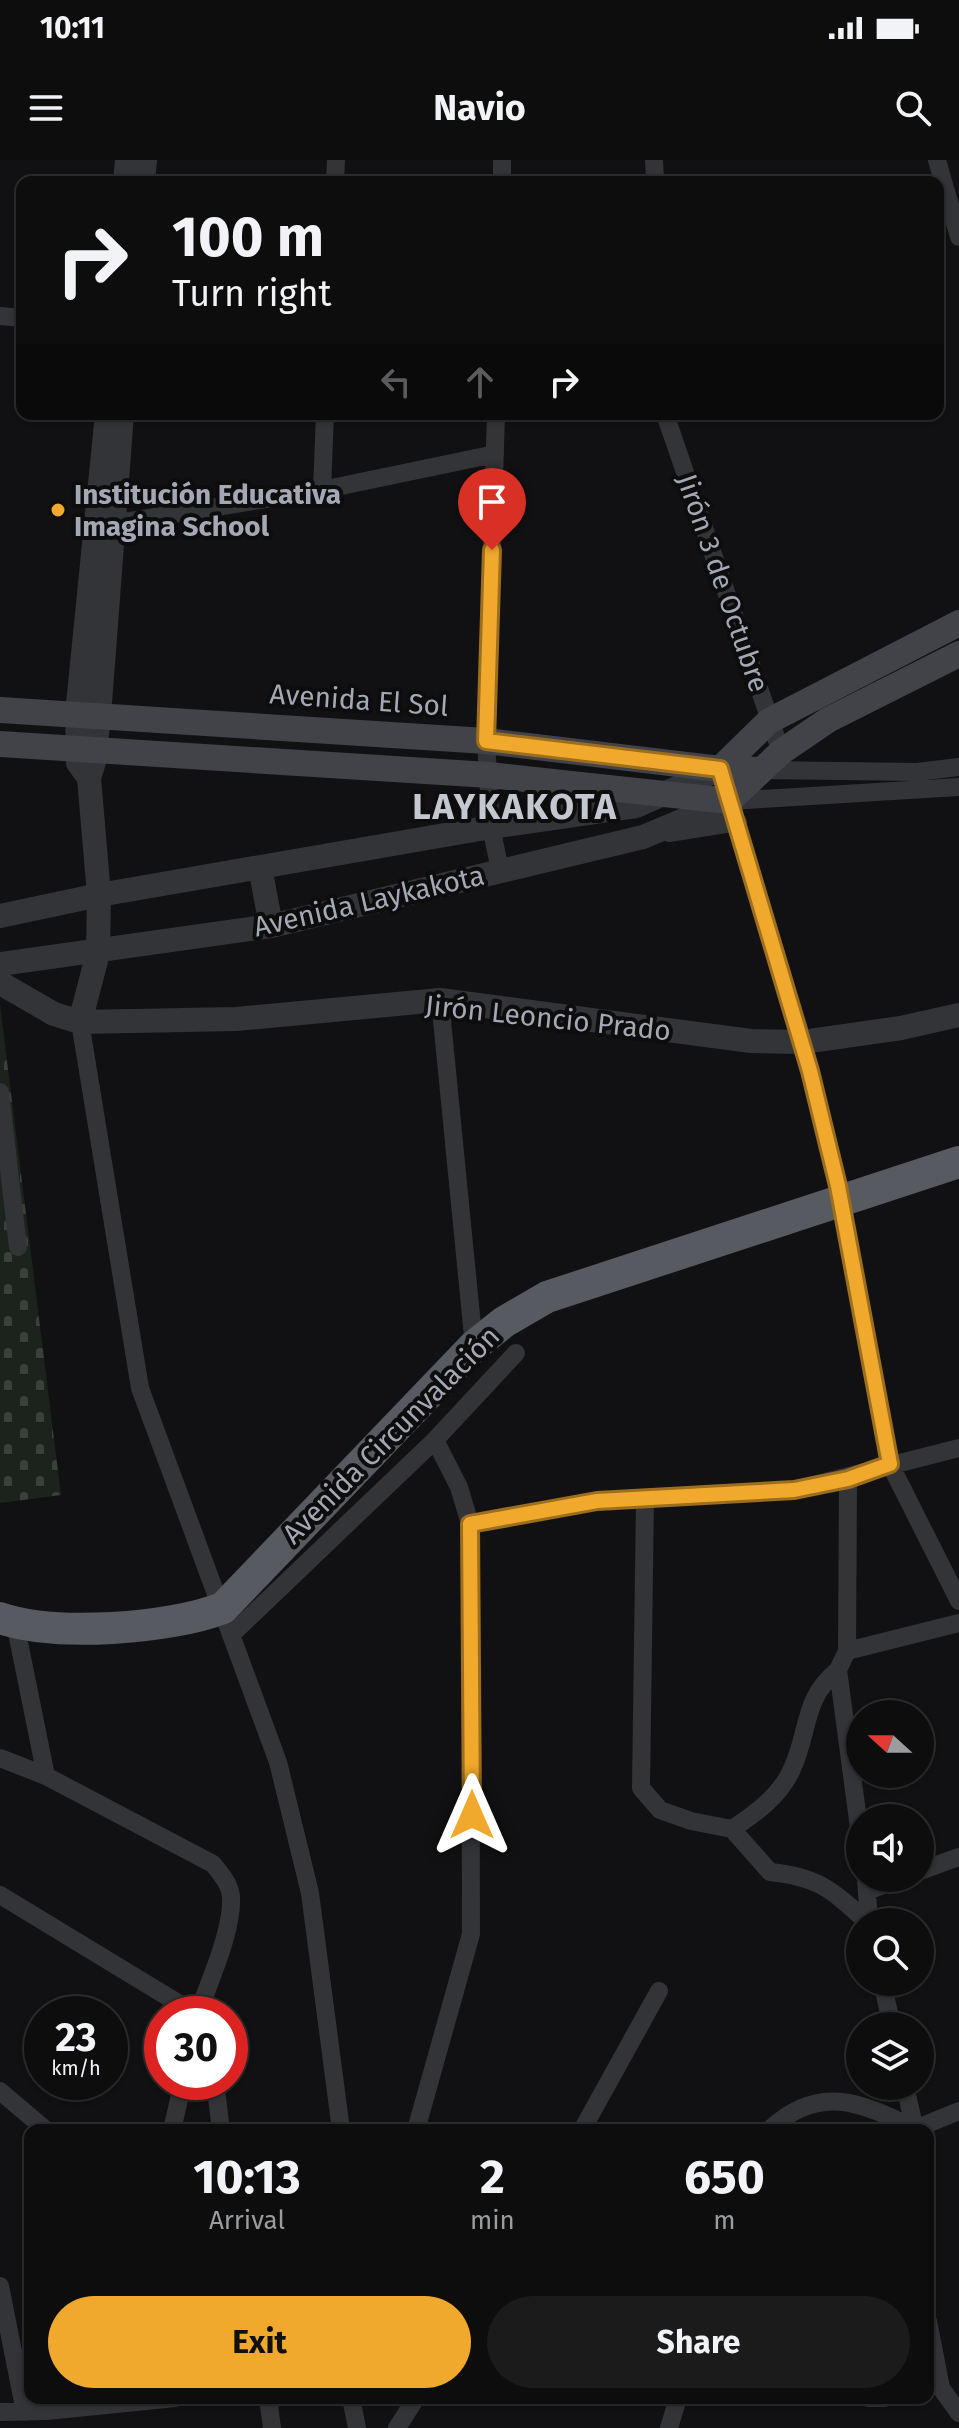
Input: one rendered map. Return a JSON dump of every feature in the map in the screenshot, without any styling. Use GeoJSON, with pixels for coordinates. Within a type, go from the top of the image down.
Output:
{"type":"FeatureCollection","features":[{"type":"Feature","properties":{"kind":"highway","name":"Avenida Circunvalación"},"geometry":{"type":"LineString","coordinates":[[228,1621],[474,1346],[504,1322],[547,1297],[959,1162]]}},
{"type":"Feature","properties":{"kind":"highway"},"geometry":{"type":"LineString","coordinates":[[5,1619],[77,1627],[143,1625],[206,1614],[228,1621]]}},
{"type":"Feature","properties":{"kind":"main road"},"geometry":{"type":"LineString","coordinates":[[720,769],[769,721],[959,623]]}},
{"type":"Feature","properties":{"kind":"main road"},"geometry":{"type":"LineString","coordinates":[[0,744],[489,775],[669,792],[734,812],[761,770],[781,752],[828,720],[959,654]]}},
{"type":"Feature","properties":{"kind":"main road","name":"Avenida El Sol"},"geometry":{"type":"LineString","coordinates":[[0,710],[486,741],[720,769],[761,770]]}},
{"type":"Feature","properties":{"kind":"street"},"geometry":{"type":"LineString","coordinates":[[944,184],[959,237]]}},
{"type":"Feature","properties":{"kind":"street"},"geometry":{"type":"LineString","coordinates":[[105,525],[107,420]]}},
{"type":"Feature","properties":{"kind":"street"},"geometry":{"type":"LineString","coordinates":[[121,420],[105,525],[85,749],[78,763],[89,778],[99,895],[98,953],[80,1022],[140,1388],[278,1762],[310,1893],[340,2124]]}},
{"type":"Feature","properties":{"kind":"street"},"geometry":{"type":"LineString","coordinates":[[322,490],[325,420]]}},
{"type":"Feature","properties":{"kind":"street"},"geometry":{"type":"LineString","coordinates":[[496,420],[486,741],[491,827],[500,870]]}},
{"type":"Feature","properties":{"kind":"street","name":"Jirón 3 de Octubre"},"geometry":{"type":"LineString","coordinates":[[667,420],[781,752]]}},
{"type":"Feature","properties":{"kind":"street"},"geometry":{"type":"LineString","coordinates":[[105,525],[322,490],[495,454]]}},
{"type":"Feature","properties":{"kind":"street"},"geometry":{"type":"LineString","coordinates":[[761,770],[917,772],[959,767]]}},
{"type":"Feature","properties":{"kind":"street"},"geometry":{"type":"LineString","coordinates":[[720,769],[803,1042],[841,1202],[890,1464],[959,1601]]}},
{"type":"Feature","properties":{"kind":"street","name":"Avenida Laykakota"},"geometry":{"type":"LineString","coordinates":[[0,916],[99,895],[491,827],[636,806],[720,769]]}},
{"type":"Feature","properties":{"kind":"street"},"geometry":{"type":"LineString","coordinates":[[917,772],[917,792]]}},
{"type":"Feature","properties":{"kind":"street"},"geometry":{"type":"LineString","coordinates":[[734,812],[959,787]]}},
{"type":"Feature","properties":{"kind":"street","name":"Avenida Laykakota"},"geometry":{"type":"LineString","coordinates":[[0,964],[98,953],[271,926],[643,837],[734,812]]}},
{"type":"Feature","properties":{"kind":"street"},"geometry":{"type":"LineString","coordinates":[[260,867],[271,926]]}},
{"type":"Feature","properties":{"kind":"street","name":"Jirón Leoncio Prado"},"geometry":{"type":"LineString","coordinates":[[0,983],[54,1014],[80,1022],[236,1019],[440,1000],[751,1041],[803,1042],[901,1028],[959,1015]]}},
{"type":"Feature","properties":{"kind":"street"},"geometry":{"type":"LineString","coordinates":[[440,1000],[474,1346]]}},
{"type":"Feature","properties":{"kind":"street"},"geometry":{"type":"LineString","coordinates":[[0,1092],[18,1247]]}},
{"type":"Feature","properties":{"kind":"street"},"geometry":{"type":"LineString","coordinates":[[228,1621],[435,1440],[516,1353]]}},
{"type":"Feature","properties":{"kind":"street"},"geometry":{"type":"LineString","coordinates":[[418,2124],[471,1934],[470,1524],[459,1487],[435,1440]]}},
{"type":"Feature","properties":{"kind":"street"},"geometry":{"type":"LineString","coordinates":[[470,1524],[597,1501],[794,1490],[848,1479],[890,1464],[959,1448]]}},
{"type":"Feature","properties":{"kind":"street"},"geometry":{"type":"LineString","coordinates":[[732,1829],[755,1815],[791,1771],[803,1740],[809,1704],[825,1681],[838,1670],[847,1651],[848,1479]]}},
{"type":"Feature","properties":{"kind":"street"},"geometry":{"type":"LineString","coordinates":[[645,1499],[641,1788],[660,1810],[691,1821],[732,1829],[770,1872],[805,1876],[837,1894],[852,1908]]}},
{"type":"Feature","properties":{"kind":"street"},"geometry":{"type":"LineString","coordinates":[[5,1619],[46,1776]]}},
{"type":"Feature","properties":{"kind":"street"},"geometry":{"type":"LineString","coordinates":[[847,1651],[959,1623]]}},
{"type":"Feature","properties":{"kind":"street"},"geometry":{"type":"LineString","coordinates":[[838,1670],[856,1804]]}},
{"type":"Feature","properties":{"kind":"street"},"geometry":{"type":"LineString","coordinates":[[0,1758],[46,1776],[213,1864],[225,1879],[231,1895],[228,1919],[203,1996]]}},
{"type":"Feature","properties":{"kind":"street"},"geometry":{"type":"LineString","coordinates":[[934,1866],[959,1857]]}},
{"type":"Feature","properties":{"kind":"street"},"geometry":{"type":"LineString","coordinates":[[0,1895],[167,1996]]}},
{"type":"Feature","properties":{"kind":"street"},"geometry":{"type":"LineString","coordinates":[[585,2124],[659,1991]]}},
{"type":"Feature","properties":{"kind":"street"},"geometry":{"type":"LineString","coordinates":[[0,2091],[39,2124]]}},
{"type":"Feature","properties":{"kind":"street"},"geometry":{"type":"LineString","coordinates":[[173,2124],[179,2100]]}},
{"type":"Feature","properties":{"kind":"street"},"geometry":{"type":"LineString","coordinates":[[217,2100],[220,2124]]}},
{"type":"Feature","properties":{"kind":"street"},"geometry":{"type":"LineString","coordinates":[[908,2100],[914,2124]]}},
{"type":"Feature","properties":{"kind":"street"},"geometry":{"type":"LineString","coordinates":[[775,2124],[786,2114],[814,2101],[843,2101],[880,2111],[905,2124]]}},
{"type":"Feature","properties":{"kind":"street"},"geometry":{"type":"LineString","coordinates":[[927,2124],[959,2111]]}},
{"type":"Feature","properties":{"kind":"street"},"geometry":{"type":"LineString","coordinates":[[0,2286],[25,2412]]}},
{"type":"Feature","properties":{"kind":"street"},"geometry":{"type":"LineString","coordinates":[[934,2389],[959,2413]]}},
{"type":"Feature","properties":{"kind":"street"},"geometry":{"type":"LineString","coordinates":[[269,2404],[272,2428]]}},
{"type":"Feature","properties":{"kind":"street"},"geometry":{"type":"LineString","coordinates":[[352,2404],[357,2428]]}},
{"type":"Feature","properties":{"kind":"street"},"geometry":{"type":"LineString","coordinates":[[397,2428],[412,2404]]}},
{"type":"Feature","properties":{"kind":"street"},"geometry":{"type":"LineString","coordinates":[[669,2428],[676,2404]]}},
{"type":"Feature","properties":{"kind":"street"},"geometry":{"type":"LineString","coordinates":[[0,2412],[25,2412],[51,2405]]}},
{"type":"Feature","properties":{"kind":"green space"},"geometry":{"type":"Polygon","coordinates":[[[0,1005],[61,1495],[0,1503],[0,1005]]]}},
{"type":"Feature","properties":{"kind":"place","name":"Institución Educativa Imagina School"},"geometry":{"type":"Point","coordinates":[58,510]}},
{"type":"Feature","properties":{"kind":"district","name":"LAYKAKOTA"},"geometry":{"type":"Point","coordinates":[515,807]}},
{"type":"Feature","properties":{"kind":"route"},"geometry":{"type":"LineString","coordinates":[[472,1815],[470,1524],[597,1501],[794,1490],[848,1479],[890,1464],[838,1186],[803,1042],[720,769],[486,741],[492,550]]}}]}
